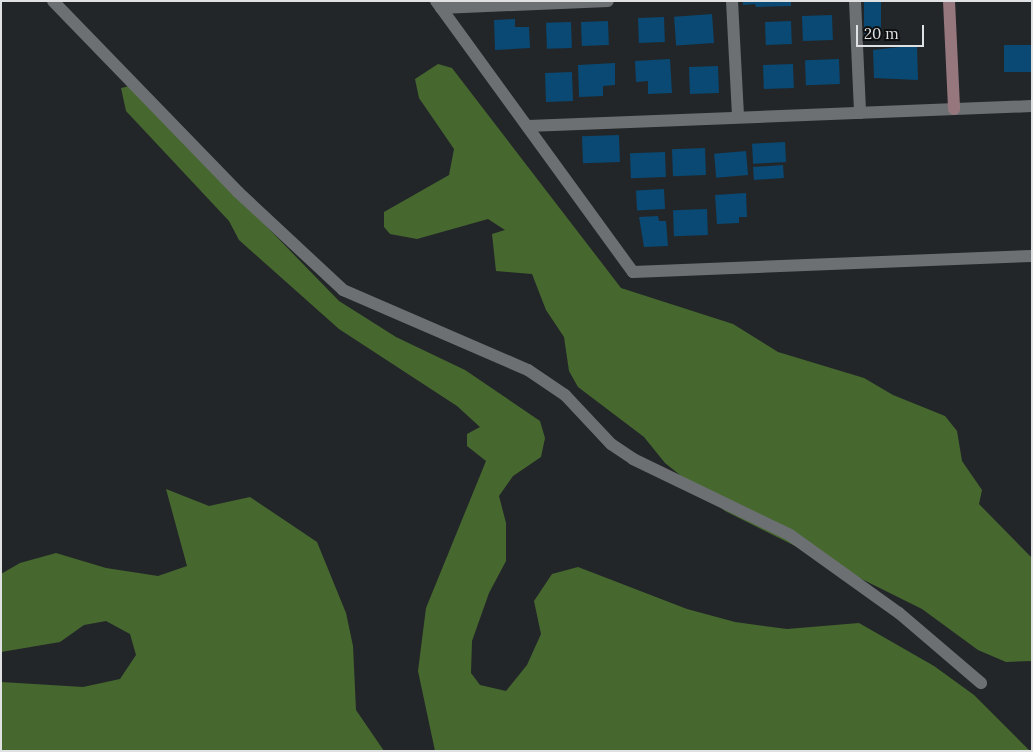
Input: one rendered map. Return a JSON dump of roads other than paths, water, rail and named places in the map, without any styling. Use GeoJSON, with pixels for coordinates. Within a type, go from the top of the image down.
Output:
{"type":"FeatureCollection","features":[{"type":"Feature","properties":{"kind":"street"},"geometry":{"type":"LineString","coordinates":[[53,1],[238,192],[343,290],[528,370],[565,395],[611,444],[633,460],[790,535],[899,613],[981,683]]}},
{"type":"Feature","properties":{"kind":"street"},"geometry":{"type":"LineString","coordinates":[[438,5],[608,1]]}},
{"type":"Feature","properties":{"kind":"street"},"geometry":{"type":"LineString","coordinates":[[732,1],[738,118]]}},
{"type":"Feature","properties":{"kind":"street"},"geometry":{"type":"LineString","coordinates":[[856,1],[860,113]]}},
{"type":"Feature","properties":{"kind":"street"},"geometry":{"type":"LineString","coordinates":[[949,1],[954,109]]}},
{"type":"Feature","properties":{"kind":"street"},"geometry":{"type":"LineString","coordinates":[[438,5],[528,126],[632,272],[1032,256]]}},
{"type":"Feature","properties":{"kind":"street"},"geometry":{"type":"LineString","coordinates":[[528,126],[1032,106]]}}]}
